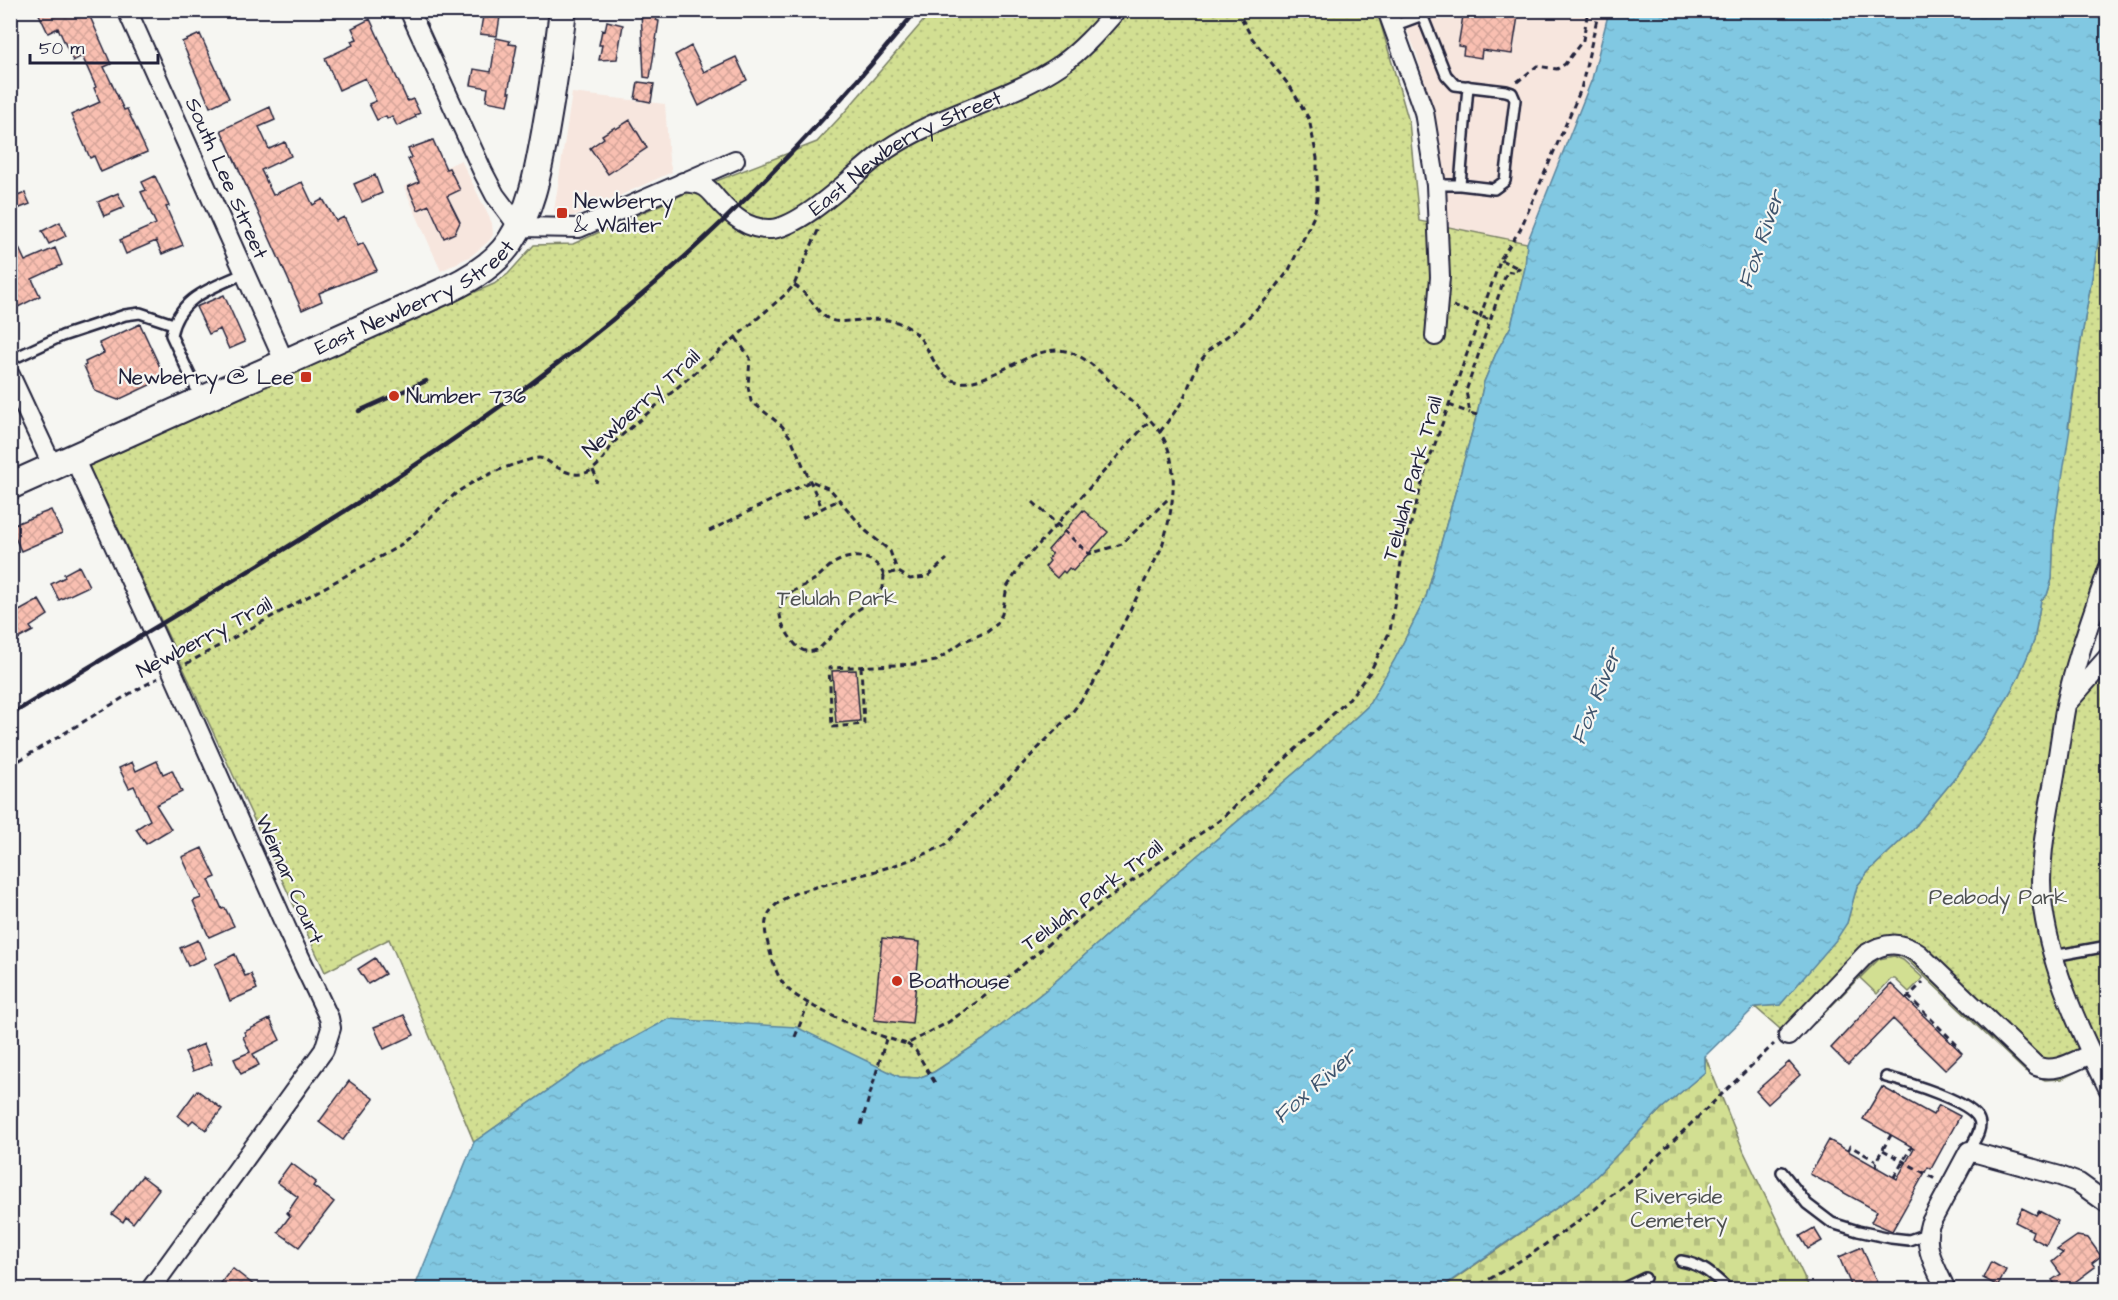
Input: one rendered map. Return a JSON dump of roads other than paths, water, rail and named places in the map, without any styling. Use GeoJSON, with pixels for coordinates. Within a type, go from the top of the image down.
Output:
{"type":"FeatureCollection","features":[{"type":"Feature","properties":{"kind":"main road"},"geometry":{"type":"LineString","coordinates":[[519,227],[527,211],[540,163],[553,90],[562,10]]}},
{"type":"Feature","properties":{"kind":"main road","name":"East Newberry Street"},"geometry":{"type":"LineString","coordinates":[[10,486],[463,283],[490,265],[519,227]]}},
{"type":"Feature","properties":{"kind":"street","name":"South Lee Street"},"geometry":{"type":"LineString","coordinates":[[127,10],[285,363]]}},
{"type":"Feature","properties":{"kind":"street"},"geometry":{"type":"LineString","coordinates":[[409,10],[483,172],[495,195],[519,227]]}},
{"type":"Feature","properties":{"kind":"street","name":"East Newberry Street"},"geometry":{"type":"LineString","coordinates":[[683,182],[701,184],[739,220],[762,228],[784,226],[813,208],[886,150],[908,137],[1025,84],[1061,64],[1091,39],[1118,10]]}},
{"type":"Feature","properties":{"kind":"street"},"geometry":{"type":"LineString","coordinates":[[1390,18],[1424,112],[1436,185],[1440,277],[1435,336]]}},
{"type":"Feature","properties":{"kind":"street","name":"East Newberry Street"},"geometry":{"type":"LineString","coordinates":[[519,227],[579,228],[735,159]]}},
{"type":"Feature","properties":{"kind":"street","name":"Weimar Court"},"geometry":{"type":"LineString","coordinates":[[10,375],[63,462],[172,671],[289,934],[329,1018],[331,1028],[324,1050],[150,1290]]}},
{"type":"Feature","properties":{"kind":"street"},"geometry":{"type":"LineString","coordinates":[[2108,569],[2083,643],[2066,704],[2044,833],[2042,906],[2061,982],[2108,1088]]}},
{"type":"Feature","properties":{"kind":"street"},"geometry":{"type":"LineString","coordinates":[[2066,704],[2108,657]]}},
{"type":"Feature","properties":{"kind":"street"},"geometry":{"type":"LineString","coordinates":[[1788,1036],[1866,954],[1876,947],[1899,944],[1909,948],[1934,970],[2036,1066],[2044,1070],[2057,1068],[2091,1054]]}},
{"type":"Feature","properties":{"kind":"street"},"geometry":{"type":"LineString","coordinates":[[1946,1290],[1930,1253],[1926,1234],[1969,1151],[2079,1183],[2108,1204]]}},
{"type":"Feature","properties":{"kind":"lane"},"geometry":{"type":"LineString","coordinates":[[1390,18],[1436,10]]}},
{"type":"Feature","properties":{"kind":"lane"},"geometry":{"type":"LineString","coordinates":[[1421,13],[1446,75],[1455,85],[1506,91],[1512,93],[1515,100],[1505,181],[1494,189],[1436,185]]}},
{"type":"Feature","properties":{"kind":"lane"},"geometry":{"type":"LineString","coordinates":[[1460,185],[1468,86]]}},
{"type":"Feature","properties":{"kind":"lane"},"geometry":{"type":"LineString","coordinates":[[202,401],[171,334],[173,324],[179,313],[192,299],[245,273]]}},
{"type":"Feature","properties":{"kind":"lane"},"geometry":{"type":"LineString","coordinates":[[10,360],[62,336],[125,315],[140,313],[173,324]]}},
{"type":"Feature","properties":{"kind":"lane"},"geometry":{"type":"LineString","coordinates":[[2053,956],[2108,946]]}},
{"type":"Feature","properties":{"kind":"lane"},"geometry":{"type":"LineString","coordinates":[[1886,1077],[1930,1089],[1973,1111],[1979,1120],[1980,1129],[1969,1151]]}},
{"type":"Feature","properties":{"kind":"lane"},"geometry":{"type":"LineString","coordinates":[[1782,1172],[1807,1204],[1832,1223],[1891,1238],[1909,1240],[1926,1234]]}},
{"type":"Feature","properties":{"kind":"lane"},"geometry":{"type":"LineString","coordinates":[[1681,1262],[1692,1263],[1711,1272],[1729,1290]]}},
{"type":"Feature","properties":{"kind":"lane"},"geometry":{"type":"LineString","coordinates":[[1620,1290],[1645,1278]]}},
{"type":"Feature","properties":{"kind":"water","name":"Fox River"},"geometry":{"type":"Polygon","coordinates":[[[1609,11],[2107,11],[2107,191],[2068,427],[2070,428],[2054,529],[2052,579],[2047,595],[2041,600],[2034,641],[2017,680],[1995,719],[1959,773],[1913,829],[1868,872],[1857,886],[1847,923],[1836,940],[1780,1005],[1755,1007],[1705,1056],[1705,1072],[1661,1109],[1584,1189],[1439,1289],[414,1289],[474,1142],[583,1066],[668,1019],[796,1027],[900,1077],[918,1078],[934,1072],[983,1040],[1047,989],[1164,884],[1312,758],[1368,706],[1426,597],[1484,382],[1511,326],[1525,268],[1527,243],[1592,79],[1609,11]]]}},
{"type":"Feature","properties":{"kind":"railway"},"geometry":{"type":"LineString","coordinates":[[10,715],[336,517],[463,432],[579,347],[683,258],[733,211],[828,113],[917,10]]}},
{"type":"Feature","properties":{"kind":"railway"},"geometry":{"type":"LineString","coordinates":[[359,411],[426,381]]}},
{"type":"Feature","properties":{"kind":"place","name":"Newberry & Walter"},"geometry":{"type":"Point","coordinates":[562,213]}},
{"type":"Feature","properties":{"kind":"place","name":"Newberry @ Lee"},"geometry":{"type":"Point","coordinates":[306,377]}},
{"type":"Feature","properties":{"kind":"place","name":"Number 736"},"geometry":{"type":"Point","coordinates":[394,396]}},
{"type":"Feature","properties":{"kind":"place","name":"Boathouse"},"geometry":{"type":"Point","coordinates":[897,981]}},
{"type":"Feature","properties":{"kind":"park label","name":"Telulah Park"},"geometry":{"type":"Point","coordinates":[837,598]}},
{"type":"Feature","properties":{"kind":"park label","name":"Peabody Park"},"geometry":{"type":"Point","coordinates":[1998,897]}},
{"type":"Feature","properties":{"kind":"park label","name":"Riverside Cemetery"},"geometry":{"type":"Point","coordinates":[1679,1208]}}]}
